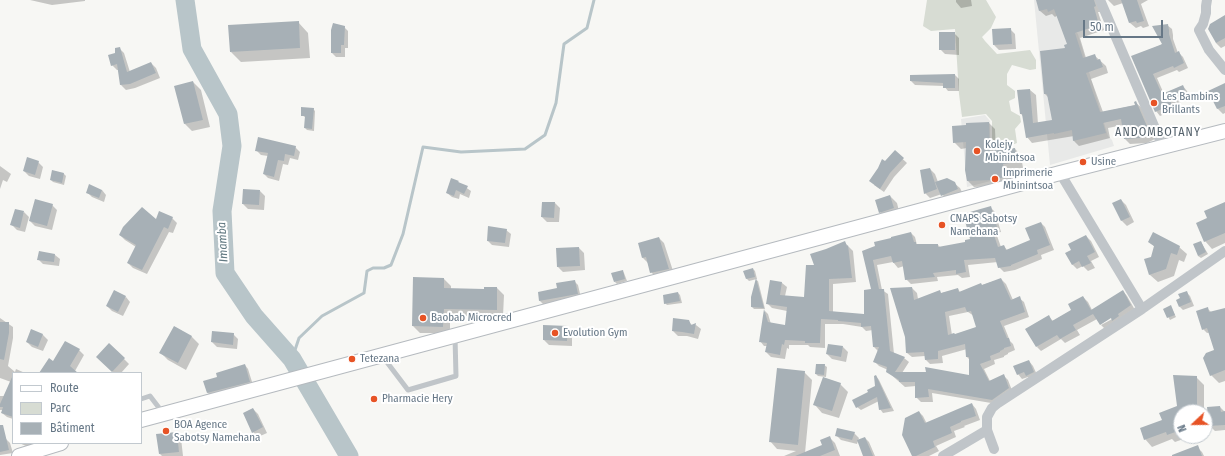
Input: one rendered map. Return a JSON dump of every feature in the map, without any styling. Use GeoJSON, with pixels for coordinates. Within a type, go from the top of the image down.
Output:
{"type":"FeatureCollection","features":[{"type":"Feature","properties":{"kind":"main road"},"geometry":{"type":"LineString","coordinates":[[142,420],[455,337],[1060,173],[1225,131]]}},
{"type":"Feature","properties":{"kind":"main road"},"geometry":{"type":"LineString","coordinates":[[19,456],[58,444]]}},
{"type":"Feature","properties":{"kind":"street"},"geometry":{"type":"LineString","coordinates":[[1100,0],[1163,147]]}},
{"type":"Feature","properties":{"kind":"street"},"geometry":{"type":"LineString","coordinates":[[1207,0],[1206,13],[1199,30],[1209,50],[1225,70]]}},
{"type":"Feature","properties":{"kind":"street"},"geometry":{"type":"LineString","coordinates":[[1060,173],[1142,309]]}},
{"type":"Feature","properties":{"kind":"street"},"geometry":{"type":"LineString","coordinates":[[994,449],[987,430],[987,417],[992,408],[1142,309],[1225,251]]}},
{"type":"Feature","properties":{"kind":"street"},"geometry":{"type":"LineString","coordinates":[[943,456],[987,430]]}},
{"type":"Feature","properties":{"kind":"lane"},"geometry":{"type":"LineString","coordinates":[[383,356],[408,390],[456,376],[455,337]]}},
{"type":"Feature","properties":{"kind":"lane"},"geometry":{"type":"LineString","coordinates":[[142,399],[150,396],[163,414]]}},
{"type":"Feature","properties":{"kind":"shaded area","name":"Usine"},"geometry":{"type":"Polygon","coordinates":[[[1034,0],[1064,0],[1078,34],[1108,136],[1112,140],[1114,146],[1050,165],[1034,0]]]}},
{"type":"Feature","properties":{"kind":"shaded area","name":"Kolejy Mbinintsoa"},"geometry":{"type":"Polygon","coordinates":[[[985,115],[990,121],[991,181],[967,187],[961,119],[985,115]]]}},
{"type":"Feature","properties":{"kind":"green space"},"geometry":{"type":"Polygon","coordinates":[[[927,0],[986,0],[996,17],[991,28],[982,37],[985,41],[997,54],[1030,50],[1036,60],[1036,69],[1030,70],[1012,65],[1007,74],[1007,85],[1015,91],[1015,98],[1009,101],[1011,111],[1020,116],[1021,122],[1015,129],[1017,143],[1001,149],[994,144],[992,141],[992,121],[986,114],[962,117],[955,29],[931,31],[923,26],[927,0]]]}},
{"type":"Feature","properties":{"kind":"building","name":"Usine"},"geometry":{"type":"Polygon","coordinates":[[[1036,0],[1094,0],[1096,6],[1094,7],[1099,25],[1075,33],[1083,58],[1095,54],[1097,60],[1100,59],[1103,67],[1086,73],[1100,112],[1135,105],[1134,102],[1136,101],[1150,133],[1141,138],[1124,139],[1121,119],[1103,123],[1106,133],[1073,141],[1072,130],[1026,138],[1022,114],[1020,114],[1017,90],[1030,89],[1033,123],[1052,120],[1047,94],[1044,94],[1040,51],[1065,48],[1064,45],[1067,44],[1054,9],[1048,12],[1047,9],[1039,11],[1036,0]]]}},
{"type":"Feature","properties":{"kind":"building"},"geometry":{"type":"Polygon","coordinates":[[[1121,0],[1137,0],[1144,21],[1129,23],[1121,0]]]}},
{"type":"Feature","properties":{"kind":"building"},"geometry":{"type":"Polygon","coordinates":[[[1225,15],[1225,38],[1216,43],[1208,29],[1210,24],[1225,15]]]}},
{"type":"Feature","properties":{"kind":"building"},"geometry":{"type":"Polygon","coordinates":[[[299,21],[300,48],[230,52],[228,25],[299,21]]]}},
{"type":"Feature","properties":{"kind":"building"},"geometry":{"type":"Polygon","coordinates":[[[333,23],[345,26],[344,45],[341,45],[341,53],[331,53],[331,30],[333,23]]]}},
{"type":"Feature","properties":{"kind":"building"},"geometry":{"type":"Polygon","coordinates":[[[1168,24],[1169,34],[1175,53],[1179,51],[1184,63],[1174,68],[1173,66],[1153,74],[1162,94],[1183,85],[1186,93],[1170,100],[1172,105],[1155,112],[1131,56],[1162,44],[1152,26],[1168,24]]]}},
{"type":"Feature","properties":{"kind":"building"},"geometry":{"type":"Polygon","coordinates":[[[1011,28],[1012,44],[993,45],[992,29],[1011,28]]]}},
{"type":"Feature","properties":{"kind":"building"},"geometry":{"type":"Polygon","coordinates":[[[939,32],[955,32],[955,50],[939,50],[939,32]]]}},
{"type":"Feature","properties":{"kind":"building"},"geometry":{"type":"Polygon","coordinates":[[[120,47],[127,72],[151,62],[156,73],[130,84],[120,85],[117,64],[111,66],[108,55],[115,53],[115,48],[120,47]]]}},
{"type":"Feature","properties":{"kind":"building"},"geometry":{"type":"Polygon","coordinates":[[[955,74],[955,88],[943,88],[943,83],[910,81],[910,75],[955,74]]]}},
{"type":"Feature","properties":{"kind":"building"},"geometry":{"type":"Polygon","coordinates":[[[193,81],[203,120],[184,124],[174,86],[193,81]]]}},
{"type":"Feature","properties":{"kind":"building"},"geometry":{"type":"Polygon","coordinates":[[[1225,83],[1225,106],[1217,109],[1208,91],[1225,83]]]}},
{"type":"Feature","properties":{"kind":"building"},"geometry":{"type":"Polygon","coordinates":[[[301,107],[314,108],[312,129],[304,128],[305,116],[301,116],[301,107]]]}},
{"type":"Feature","properties":{"kind":"building","name":"Kolejy Mbinintsoa"},"geometry":{"type":"Polygon","coordinates":[[[989,122],[990,151],[1015,148],[1017,162],[1003,164],[1006,177],[992,180],[967,181],[965,170],[966,142],[953,143],[952,126],[966,125],[966,123],[989,122]]]}},
{"type":"Feature","properties":{"kind":"building"},"geometry":{"type":"Polygon","coordinates":[[[258,137],[296,146],[294,156],[285,154],[284,161],[278,160],[274,177],[263,174],[268,153],[255,151],[258,137]]]}},
{"type":"Feature","properties":{"kind":"building"},"geometry":{"type":"Polygon","coordinates":[[[895,150],[904,158],[890,173],[880,189],[869,181],[882,159],[885,161],[895,150]]]}},
{"type":"Feature","properties":{"kind":"building"},"geometry":{"type":"Polygon","coordinates":[[[27,157],[39,161],[35,175],[23,171],[27,157]]]}},
{"type":"Feature","properties":{"kind":"building"},"geometry":{"type":"Polygon","coordinates":[[[930,168],[937,189],[924,194],[920,170],[930,168]]]}},
{"type":"Feature","properties":{"kind":"building"},"geometry":{"type":"Polygon","coordinates":[[[52,170],[64,173],[62,183],[50,180],[52,170]]]}},
{"type":"Feature","properties":{"kind":"building"},"geometry":{"type":"Polygon","coordinates":[[[451,178],[468,186],[464,194],[456,190],[454,196],[446,193],[451,178]]]}},
{"type":"Feature","properties":{"kind":"building"},"geometry":{"type":"Polygon","coordinates":[[[947,178],[955,182],[958,189],[941,196],[935,182],[947,178]]]}},
{"type":"Feature","properties":{"kind":"building"},"geometry":{"type":"Polygon","coordinates":[[[89,184],[102,190],[99,198],[86,193],[89,184]]]}},
{"type":"Feature","properties":{"kind":"building"},"geometry":{"type":"Polygon","coordinates":[[[243,189],[260,190],[259,205],[242,204],[243,189]]]}},
{"type":"Feature","properties":{"kind":"building"},"geometry":{"type":"Polygon","coordinates":[[[890,195],[894,208],[879,213],[875,200],[890,195]]]}},
{"type":"Feature","properties":{"kind":"building"},"geometry":{"type":"Polygon","coordinates":[[[35,199],[53,204],[47,226],[29,221],[35,199]]]}},
{"type":"Feature","properties":{"kind":"building"},"geometry":{"type":"Polygon","coordinates":[[[1121,199],[1130,217],[1121,221],[1112,203],[1121,199]]]}},
{"type":"Feature","properties":{"kind":"building"},"geometry":{"type":"Polygon","coordinates":[[[542,202],[555,202],[554,218],[541,217],[542,202]]]}},
{"type":"Feature","properties":{"kind":"building"},"geometry":{"type":"Polygon","coordinates":[[[1225,202],[1225,233],[1204,242],[1196,223],[1207,218],[1204,211],[1225,202]]]}},
{"type":"Feature","properties":{"kind":"building"},"geometry":{"type":"Polygon","coordinates":[[[991,206],[997,227],[992,229],[998,247],[1004,245],[1006,250],[1030,240],[1025,228],[1041,222],[1050,245],[1037,250],[1038,254],[1011,266],[998,268],[995,258],[964,260],[966,272],[956,274],[956,270],[933,273],[935,277],[905,280],[902,261],[893,263],[891,256],[873,260],[879,289],[884,289],[890,351],[905,357],[895,372],[926,372],[925,367],[969,375],[969,357],[966,357],[965,344],[938,351],[938,359],[925,360],[924,352],[906,353],[905,337],[890,288],[912,287],[914,300],[940,290],[941,293],[958,288],[959,292],[981,283],[982,285],[1001,278],[1011,300],[1020,296],[1025,312],[1000,321],[1007,338],[1009,338],[1011,346],[1004,348],[1000,352],[990,356],[991,360],[980,364],[989,381],[1004,374],[1009,388],[992,400],[928,389],[929,397],[915,398],[915,382],[899,382],[899,380],[886,372],[887,367],[873,362],[879,347],[873,347],[871,326],[861,327],[861,323],[821,319],[820,343],[805,343],[805,341],[785,340],[784,345],[782,344],[780,355],[765,352],[767,343],[759,342],[764,309],[768,322],[785,325],[787,307],[766,304],[770,280],[782,282],[780,295],[804,297],[806,265],[814,265],[810,254],[845,241],[847,246],[848,245],[852,278],[829,279],[829,311],[864,314],[864,290],[871,289],[862,251],[875,246],[874,242],[911,232],[916,244],[938,244],[938,247],[965,242],[965,240],[970,239],[963,214],[991,206]],[[965,307],[945,312],[948,335],[976,327],[971,311],[967,312],[965,307]]]}},
{"type":"Feature","properties":{"kind":"building"},"geometry":{"type":"Polygon","coordinates":[[[142,207],[156,219],[159,211],[173,217],[168,229],[164,227],[142,270],[127,263],[136,245],[119,235],[123,227],[142,207]]]}},
{"type":"Feature","properties":{"kind":"building"},"geometry":{"type":"Polygon","coordinates":[[[15,209],[24,211],[20,228],[10,225],[15,209]]]}},
{"type":"Feature","properties":{"kind":"building"},"geometry":{"type":"Polygon","coordinates":[[[488,226],[507,229],[505,243],[487,241],[488,226]]]}},
{"type":"Feature","properties":{"kind":"building"},"geometry":{"type":"Polygon","coordinates":[[[1153,232],[1180,246],[1177,255],[1171,253],[1166,269],[1149,275],[1144,259],[1151,257],[1154,246],[1148,242],[1153,232]]]}},
{"type":"Feature","properties":{"kind":"building"},"geometry":{"type":"Polygon","coordinates":[[[1086,235],[1095,252],[1087,256],[1091,263],[1082,267],[1079,261],[1072,265],[1065,253],[1071,250],[1068,244],[1086,235]]]}},
{"type":"Feature","properties":{"kind":"building"},"geometry":{"type":"Polygon","coordinates":[[[659,237],[669,269],[650,273],[646,257],[642,258],[638,243],[659,237]]]}},
{"type":"Feature","properties":{"kind":"building"},"geometry":{"type":"Polygon","coordinates":[[[1201,241],[1206,252],[1198,256],[1193,244],[1201,241]]]}},
{"type":"Feature","properties":{"kind":"building"},"geometry":{"type":"Polygon","coordinates":[[[579,247],[580,266],[557,267],[556,248],[579,247]]]}},
{"type":"Feature","properties":{"kind":"building"},"geometry":{"type":"Polygon","coordinates":[[[39,251],[55,254],[54,262],[37,260],[39,251]]]}},
{"type":"Feature","properties":{"kind":"building"},"geometry":{"type":"Polygon","coordinates":[[[753,268],[755,277],[746,279],[743,271],[753,268]]]}},
{"type":"Feature","properties":{"kind":"building"},"geometry":{"type":"Polygon","coordinates":[[[623,270],[625,279],[614,282],[611,273],[623,270]]]}},
{"type":"Feature","properties":{"kind":"building"},"geometry":{"type":"Polygon","coordinates":[[[413,277],[444,278],[444,288],[484,289],[484,287],[497,287],[497,310],[444,309],[443,327],[412,326],[413,277]]]}},
{"type":"Feature","properties":{"kind":"building"},"geometry":{"type":"Polygon","coordinates":[[[756,278],[764,308],[751,307],[751,297],[756,278]]]}},
{"type":"Feature","properties":{"kind":"building"},"geometry":{"type":"Polygon","coordinates":[[[575,280],[578,294],[539,301],[538,292],[557,288],[556,283],[575,280]]]}},
{"type":"Feature","properties":{"kind":"building"},"geometry":{"type":"Polygon","coordinates":[[[114,290],[126,296],[118,312],[106,306],[114,290]]]}},
{"type":"Feature","properties":{"kind":"building"},"geometry":{"type":"Polygon","coordinates":[[[1123,290],[1131,305],[1118,314],[1119,316],[1112,321],[1111,318],[1100,325],[1093,314],[1073,325],[1076,330],[1060,339],[1057,335],[1036,347],[1025,329],[1049,315],[1052,321],[1071,310],[1068,304],[1083,296],[1091,310],[1123,290]]]}},
{"type":"Feature","properties":{"kind":"building"},"geometry":{"type":"Polygon","coordinates":[[[1187,291],[1191,302],[1179,307],[1176,300],[1180,298],[1178,294],[1187,291]]]}},
{"type":"Feature","properties":{"kind":"building"},"geometry":{"type":"Polygon","coordinates":[[[678,292],[680,301],[664,304],[663,295],[678,292]]]}},
{"type":"Feature","properties":{"kind":"building"},"geometry":{"type":"Polygon","coordinates":[[[1171,305],[1175,315],[1167,318],[1163,309],[1171,305]]]}},
{"type":"Feature","properties":{"kind":"building"},"geometry":{"type":"Polygon","coordinates":[[[1208,307],[1209,312],[1225,308],[1225,370],[1210,376],[1203,358],[1206,353],[1214,350],[1207,328],[1202,330],[1196,311],[1208,307]]]}},
{"type":"Feature","properties":{"kind":"building"},"geometry":{"type":"Polygon","coordinates":[[[673,318],[689,320],[691,325],[696,323],[694,334],[672,331],[673,318]]]}},
{"type":"Feature","properties":{"kind":"building"},"geometry":{"type":"Polygon","coordinates":[[[0,322],[9,322],[9,333],[4,360],[0,359],[0,322]]]}},
{"type":"Feature","properties":{"kind":"building","name":"Evolution Gym"},"geometry":{"type":"Polygon","coordinates":[[[543,325],[568,326],[567,341],[543,340],[543,325]]]}},
{"type":"Feature","properties":{"kind":"building"},"geometry":{"type":"Polygon","coordinates":[[[174,326],[192,336],[178,363],[159,353],[174,326]]]}},
{"type":"Feature","properties":{"kind":"building"},"geometry":{"type":"Polygon","coordinates":[[[31,329],[43,334],[38,347],[26,342],[31,329]]]}},
{"type":"Feature","properties":{"kind":"building"},"geometry":{"type":"Polygon","coordinates":[[[212,331],[234,333],[233,345],[211,342],[212,331]]]}},
{"type":"Feature","properties":{"kind":"building"},"geometry":{"type":"Polygon","coordinates":[[[65,341],[80,349],[70,366],[77,372],[40,372],[49,358],[53,361],[65,341]]]}},
{"type":"Feature","properties":{"kind":"building"},"geometry":{"type":"Polygon","coordinates":[[[109,343],[125,358],[112,372],[96,357],[109,343]]]}},
{"type":"Feature","properties":{"kind":"building"},"geometry":{"type":"Polygon","coordinates":[[[828,344],[843,346],[841,357],[826,354],[828,344]]]}},
{"type":"Feature","properties":{"kind":"building"},"geometry":{"type":"Polygon","coordinates":[[[1029,360],[1034,372],[1026,376],[1024,372],[1017,375],[1013,366],[1029,360]]]}},
{"type":"Feature","properties":{"kind":"building"},"geometry":{"type":"Polygon","coordinates":[[[245,364],[250,382],[207,393],[203,381],[217,377],[216,373],[245,364]]]}},
{"type":"Feature","properties":{"kind":"building"},"geometry":{"type":"Polygon","coordinates":[[[816,364],[825,364],[824,375],[815,374],[816,364]]]}},
{"type":"Feature","properties":{"kind":"building"},"geometry":{"type":"Polygon","coordinates":[[[777,368],[805,371],[798,445],[769,442],[777,368]]]}},
{"type":"Feature","properties":{"kind":"building"},"geometry":{"type":"Polygon","coordinates":[[[876,375],[891,408],[879,410],[877,397],[856,408],[852,400],[868,392],[867,390],[875,386],[874,376],[876,375]]]}},
{"type":"Feature","properties":{"kind":"building"},"geometry":{"type":"Polygon","coordinates":[[[1173,375],[1197,376],[1197,404],[1177,404],[1173,375]]]}},
{"type":"Feature","properties":{"kind":"building"},"geometry":{"type":"Polygon","coordinates":[[[12,377],[12,417],[1,413],[3,407],[0,407],[12,377]]]}},
{"type":"Feature","properties":{"kind":"building"},"geometry":{"type":"Polygon","coordinates":[[[823,377],[841,383],[832,411],[813,405],[823,377]]]}},
{"type":"Feature","properties":{"kind":"building"},"geometry":{"type":"Polygon","coordinates":[[[972,403],[976,416],[961,421],[950,427],[952,433],[933,441],[935,447],[916,456],[912,456],[902,435],[905,418],[919,411],[925,423],[972,403]]]}},
{"type":"Feature","properties":{"kind":"building"},"geometry":{"type":"Polygon","coordinates":[[[1220,406],[1221,412],[1225,411],[1225,425],[1213,426],[1213,407],[1220,406]]]}},
{"type":"Feature","properties":{"kind":"building"},"geometry":{"type":"Polygon","coordinates":[[[253,408],[263,427],[252,433],[243,413],[253,408]]]}},
{"type":"Feature","properties":{"kind":"building"},"geometry":{"type":"Polygon","coordinates":[[[1173,408],[1173,433],[1167,435],[1166,432],[1144,440],[1140,428],[1162,420],[1159,413],[1173,408]]]}},
{"type":"Feature","properties":{"kind":"building"},"geometry":{"type":"Polygon","coordinates":[[[0,425],[3,425],[9,450],[0,452],[0,425]]]}},
{"type":"Feature","properties":{"kind":"building"},"geometry":{"type":"Polygon","coordinates":[[[837,428],[855,432],[852,440],[835,436],[837,428]]]}},
{"type":"Feature","properties":{"kind":"building"},"geometry":{"type":"Polygon","coordinates":[[[177,432],[179,452],[159,454],[156,434],[177,432]]]}},
{"type":"Feature","properties":{"kind":"building"},"geometry":{"type":"Polygon","coordinates":[[[830,436],[835,450],[820,456],[795,456],[822,445],[820,440],[830,436]]]}},
{"type":"Feature","properties":{"kind":"building"},"geometry":{"type":"Polygon","coordinates":[[[865,437],[873,456],[863,456],[857,440],[865,437]]]}},
{"type":"Feature","properties":{"kind":"building"},"geometry":{"type":"Polygon","coordinates":[[[1198,445],[1202,456],[1172,456],[1172,455],[1198,445]]]}},
{"type":"Feature","properties":{"kind":"waterway","name":"Imamba"},"geometry":{"type":"LineString","coordinates":[[185,0],[192,49],[228,114],[232,146],[222,211],[225,273],[254,316],[292,359],[349,456]]}},
{"type":"Feature","properties":{"kind":"waterway"},"geometry":{"type":"LineString","coordinates":[[292,359],[299,338],[322,316],[364,293],[367,271],[373,268],[384,268],[391,265],[403,234],[423,147],[461,152],[525,149],[545,135],[556,103],[564,44],[587,28],[594,0]]}},
{"type":"Feature","properties":{"kind":"place","name":"Les Bambins Brillants"},"geometry":{"type":"Point","coordinates":[1154,103]}},
{"type":"Feature","properties":{"kind":"place","name":"Kolejy Mbinintsoa"},"geometry":{"type":"Point","coordinates":[977,151]}},
{"type":"Feature","properties":{"kind":"place","name":"Usine"},"geometry":{"type":"Point","coordinates":[1083,162]}},
{"type":"Feature","properties":{"kind":"place","name":"Imprimerie Mbinintsoa"},"geometry":{"type":"Point","coordinates":[995,179]}},
{"type":"Feature","properties":{"kind":"place","name":"CNAPS Sabotsy Namehana"},"geometry":{"type":"Point","coordinates":[942,225]}},
{"type":"Feature","properties":{"kind":"place","name":"Baobab Microcred"},"geometry":{"type":"Point","coordinates":[423,318]}},
{"type":"Feature","properties":{"kind":"place","name":"Evolution Gym"},"geometry":{"type":"Point","coordinates":[555,333]}},
{"type":"Feature","properties":{"kind":"place","name":"Tetezana"},"geometry":{"type":"Point","coordinates":[352,359]}},
{"type":"Feature","properties":{"kind":"place","name":"Pharmacie Hery"},"geometry":{"type":"Point","coordinates":[374,399]}},
{"type":"Feature","properties":{"kind":"place","name":"BOA Agence Sabotsy Namehana"},"geometry":{"type":"Point","coordinates":[166,431]}},
{"type":"Feature","properties":{"kind":"district","name":"ANDOMBOTANY"},"geometry":{"type":"Point","coordinates":[1158,133]}}]}
